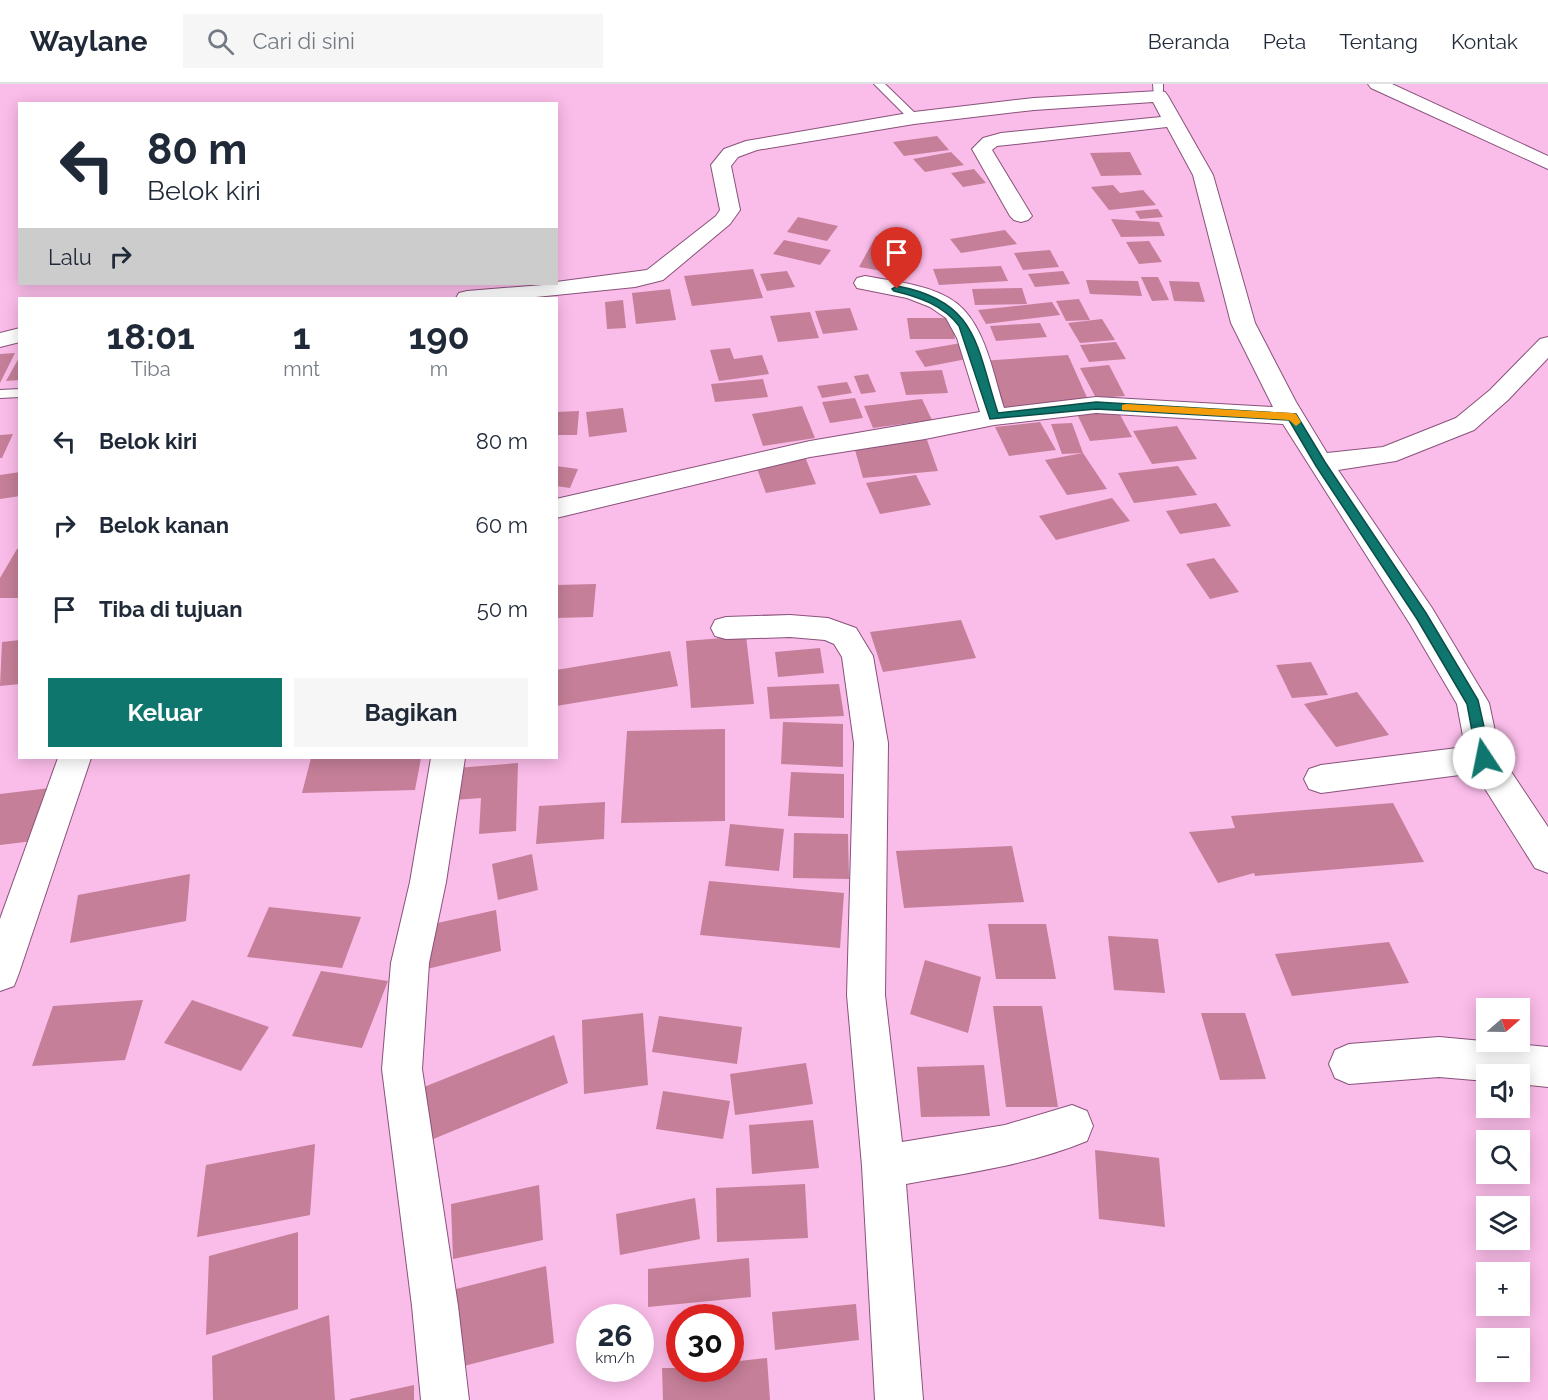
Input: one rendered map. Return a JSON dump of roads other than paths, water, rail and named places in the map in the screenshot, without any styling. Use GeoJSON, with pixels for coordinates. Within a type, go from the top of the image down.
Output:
{"type":"FeatureCollection","features":[{"type":"Feature","properties":{"kind":"street"},"geometry":{"type":"LineString","coordinates":[[1377,84],[1548,163]]}},
{"type":"Feature","properties":{"kind":"street"},"geometry":{"type":"LineString","coordinates":[[476,297],[635,280],[655,275],[723,220],[730,210],[721,165],[731,153],[753,145],[914,118],[1158,90],[1203,175],[1243,323],[1320,464],[1421,616],[1473,703],[1484,758],[1548,857]]}},
{"type":"Feature","properties":{"kind":"street"},"geometry":{"type":"LineString","coordinates":[[1021,216],[982,149],[985,145],[1001,139],[1173,121]]}},
{"type":"Feature","properties":{"kind":"street"},"geometry":{"type":"LineString","coordinates":[[865,283],[913,292],[938,302],[955,314],[969,338],[994,417]]}},
{"type":"Feature","properties":{"kind":"street"},"geometry":{"type":"LineString","coordinates":[[0,339],[18,335]]}},
{"type":"Feature","properties":{"kind":"street"},"geometry":{"type":"LineString","coordinates":[[1320,464],[1387,455],[1465,424],[1499,395],[1548,344]]}},
{"type":"Feature","properties":{"kind":"street"},"geometry":{"type":"LineString","coordinates":[[558,509],[810,449],[994,417],[1096,405],[1292,416]]}},
{"type":"Feature","properties":{"kind":"street"},"geometry":{"type":"LineString","coordinates":[[726,627],[790,626],[828,629],[845,636],[857,656],[871,744],[866,995],[883,1166],[899,1400]]}},
{"type":"Feature","properties":{"kind":"street"},"geometry":{"type":"LineString","coordinates":[[1321,779],[1484,758]]}},
{"type":"Feature","properties":{"kind":"street"},"geometry":{"type":"LineString","coordinates":[[0,973],[74,759]]}},
{"type":"Feature","properties":{"kind":"street"},"geometry":{"type":"LineString","coordinates":[[445,1400],[435,1306],[402,1069],[410,963],[428,882],[448,759]]}},
{"type":"Feature","properties":{"kind":"street"},"geometry":{"type":"LineString","coordinates":[[1349,1064],[1439,1057],[1548,1066]]}},
{"type":"Feature","properties":{"kind":"street"},"geometry":{"type":"LineString","coordinates":[[883,1166],[1005,1146],[1072,1126]]}},
{"type":"Feature","properties":{"kind":"lane"},"geometry":{"type":"LineString","coordinates":[[879,84],[914,118]]}},
{"type":"Feature","properties":{"kind":"lane"},"geometry":{"type":"LineString","coordinates":[[0,394],[18,393]]}}]}
